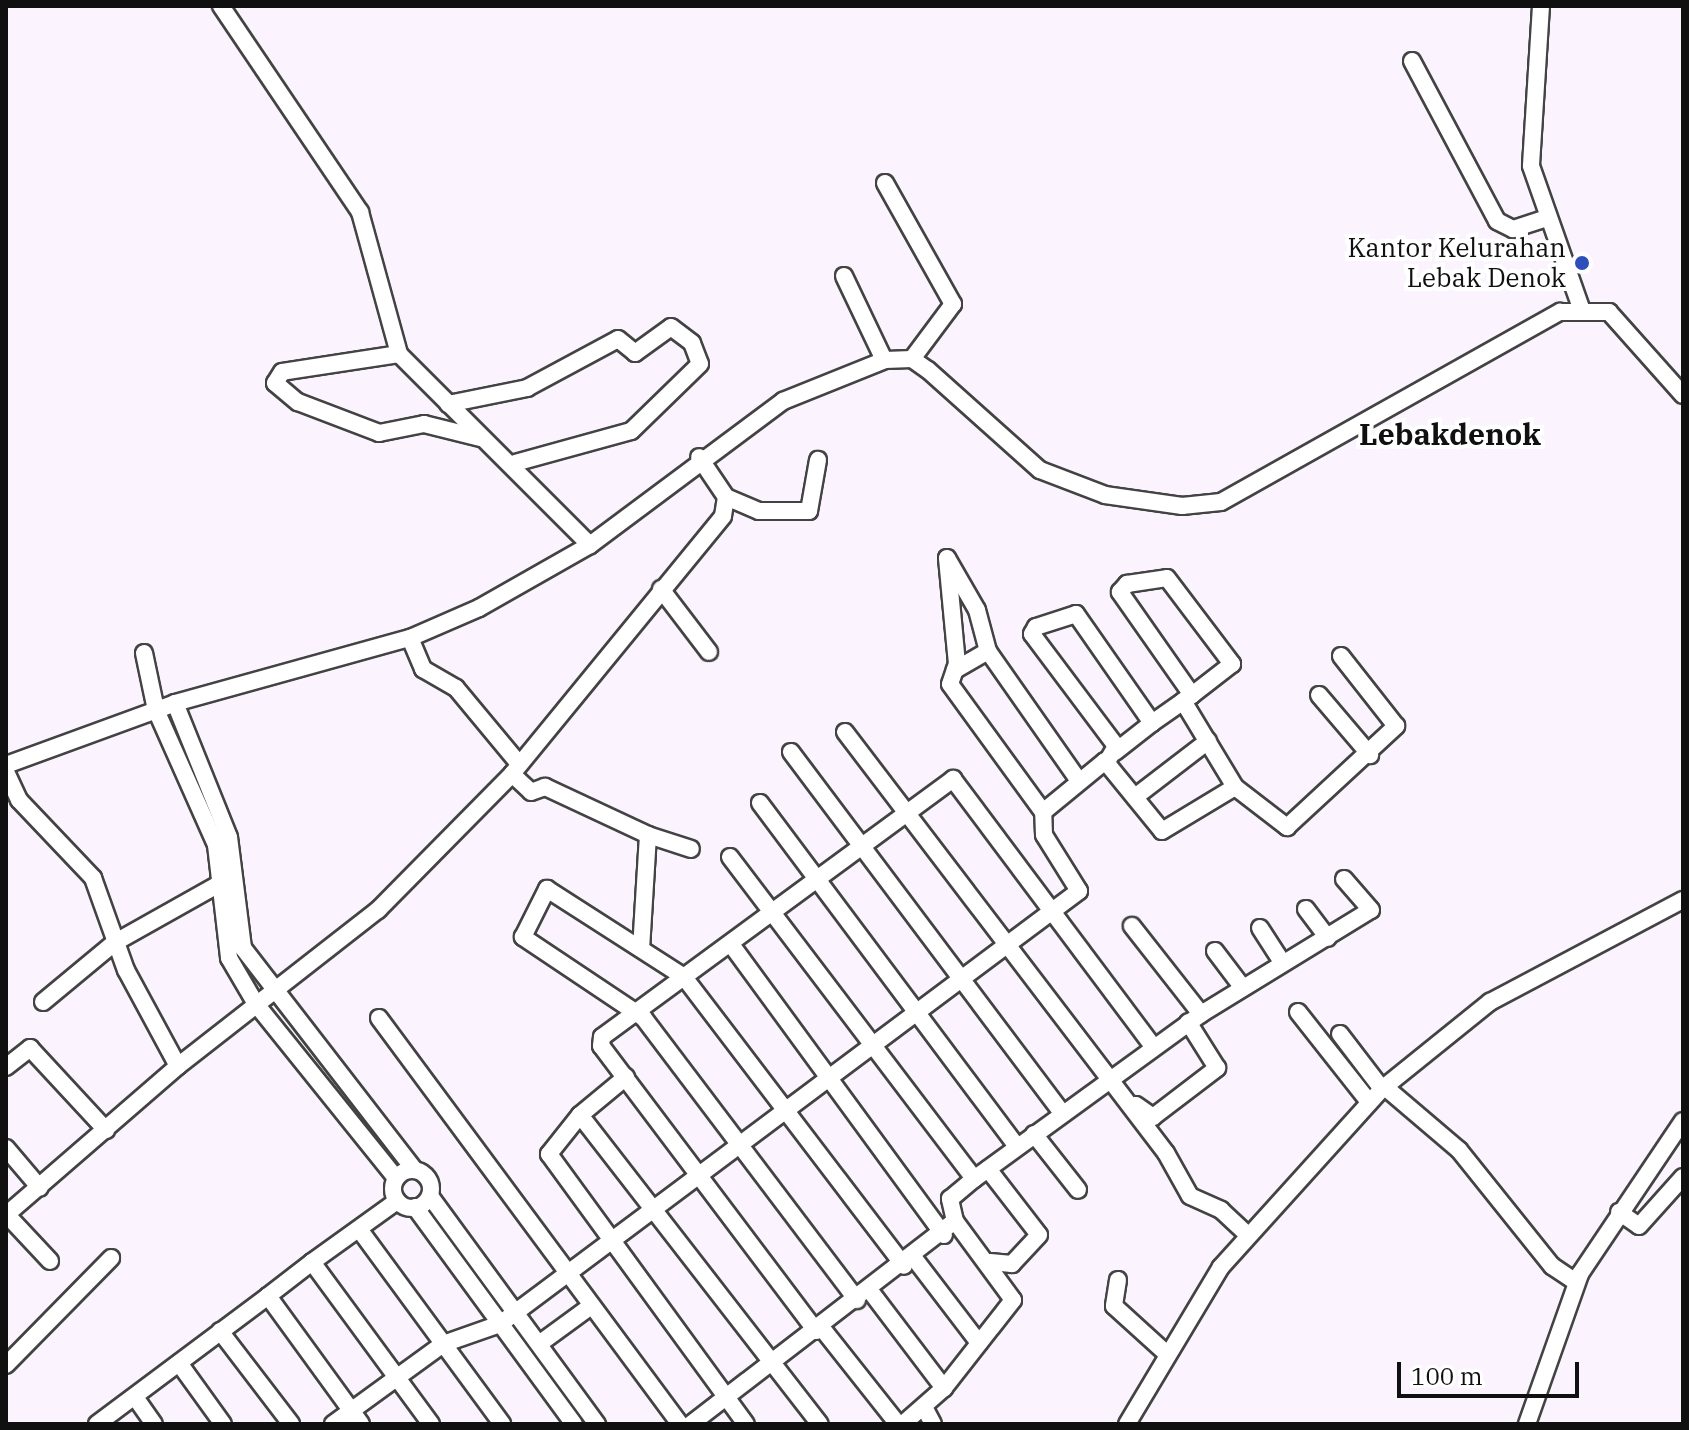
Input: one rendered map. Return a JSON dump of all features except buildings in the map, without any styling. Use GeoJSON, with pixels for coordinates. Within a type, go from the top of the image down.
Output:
{"type":"FeatureCollection","features":[{"type":"Feature","properties":{"kind":"street"},"geometry":{"type":"LineString","coordinates":[[221,6],[360,212],[399,354],[485,439],[515,463],[590,545]]}},
{"type":"Feature","properties":{"kind":"street"},"geometry":{"type":"LineString","coordinates":[[1541,6],[1531,166],[1581,308]]}},
{"type":"Feature","properties":{"kind":"street"},"geometry":{"type":"LineString","coordinates":[[1412,61],[1497,221],[1513,229],[1547,218]]}},
{"type":"Feature","properties":{"kind":"street"},"geometry":{"type":"LineString","coordinates":[[885,183],[953,304],[912,359]]}},
{"type":"Feature","properties":{"kind":"street"},"geometry":{"type":"LineString","coordinates":[[844,276],[884,360]]}},
{"type":"Feature","properties":{"kind":"street"},"geometry":{"type":"LineString","coordinates":[[6,765],[175,703],[410,638],[500,598],[590,545],[699,457],[797,392],[884,360],[912,359],[1040,470],[1105,495],[1208,506],[1536,325],[1581,308],[1618,319],[1683,395]]}},
{"type":"Feature","properties":{"kind":"street"},"geometry":{"type":"LineString","coordinates":[[448,404],[527,388],[618,339],[635,353],[671,327],[692,343],[700,364],[631,431],[515,463]]}},
{"type":"Feature","properties":{"kind":"street"},"geometry":{"type":"LineString","coordinates":[[399,354],[282,372],[275,383],[298,402],[379,433],[428,425],[485,439]]}},
{"type":"Feature","properties":{"kind":"street"},"geometry":{"type":"LineString","coordinates":[[699,457],[726,497],[759,511],[809,511],[818,460]]}},
{"type":"Feature","properties":{"kind":"street"},"geometry":{"type":"LineString","coordinates":[[50,1261],[6,1215],[178,1066],[378,910],[516,769],[723,516],[726,497]]}},
{"type":"Feature","properties":{"kind":"street"},"geometry":{"type":"LineString","coordinates":[[333,1424],[356,1417],[395,1376],[443,1344],[500,1324],[1051,914],[1080,885],[1044,835],[1043,812],[950,684],[955,670],[947,558],[977,610],[988,651],[1079,781]]}},
{"type":"Feature","properties":{"kind":"street"},"geometry":{"type":"LineString","coordinates":[[1043,812],[1152,723],[1188,698],[1232,664],[1167,578],[1127,584],[1120,592],[1188,698],[1235,787],[1284,828],[1370,755],[1396,720],[1341,656]]}},
{"type":"Feature","properties":{"kind":"street"},"geometry":{"type":"LineString","coordinates":[[661,589],[709,652]]}},
{"type":"Feature","properties":{"kind":"street"},"geometry":{"type":"LineString","coordinates":[[1152,723],[1076,614],[1036,627],[1032,634],[1135,797],[1166,831],[1235,787]]}},
{"type":"Feature","properties":{"kind":"street"},"geometry":{"type":"LineString","coordinates":[[410,638],[423,669],[456,688],[531,792],[545,787],[648,835],[691,849]]}},
{"type":"Feature","properties":{"kind":"street"},"geometry":{"type":"LineString","coordinates":[[955,670],[988,651]]}},
{"type":"Feature","properties":{"kind":"street"},"geometry":{"type":"LineString","coordinates":[[144,653],[156,710],[211,829],[221,883],[226,951],[256,1004],[396,1178],[397,1201]]}},
{"type":"Feature","properties":{"kind":"street"},"geometry":{"type":"LineString","coordinates":[[1319,695],[1370,755]]}},
{"type":"Feature","properties":{"kind":"street"},"geometry":{"type":"LineString","coordinates":[[175,703],[229,837],[243,948],[271,993],[414,1169],[430,1182],[430,1196],[597,1424]]}},
{"type":"Feature","properties":{"kind":"street"},"geometry":{"type":"LineString","coordinates":[[845,732],[1006,946],[1111,1077],[1195,1201],[1221,1210],[1248,1235]]}},
{"type":"Feature","properties":{"kind":"street"},"geometry":{"type":"LineString","coordinates":[[1135,797],[1208,741]]}},
{"type":"Feature","properties":{"kind":"street"},"geometry":{"type":"LineString","coordinates":[[791,752],[1062,1113]]}},
{"type":"Feature","properties":{"kind":"street"},"geometry":{"type":"LineString","coordinates":[[6,772],[19,800],[93,878],[114,943],[178,1066]]}},
{"type":"Feature","properties":{"kind":"street"},"geometry":{"type":"LineString","coordinates":[[1152,1045],[1051,914],[955,780],[773,911],[733,947],[636,1010],[600,1041],[697,1175],[818,1329],[900,1424],[944,1388],[1013,1300],[990,1262],[955,1221],[950,1199],[1152,1045],[1282,962],[1328,938],[1371,910],[1344,879]]}},
{"type":"Feature","properties":{"kind":"street"},"geometry":{"type":"LineString","coordinates":[[760,803],[1017,1147]]}},
{"type":"Feature","properties":{"kind":"street"},"geometry":{"type":"LineString","coordinates":[[641,948],[648,835]]}},
{"type":"Feature","properties":{"kind":"street"},"geometry":{"type":"LineString","coordinates":[[730,857],[874,1045],[981,1174],[1039,1235],[1012,1264],[990,1262]]}},
{"type":"Feature","properties":{"kind":"street"},"geometry":{"type":"LineString","coordinates":[[43,1002],[114,943],[221,883]]}},
{"type":"Feature","properties":{"kind":"street"},"geometry":{"type":"LineString","coordinates":[[944,1388],[864,1296],[636,1010],[521,933],[550,887],[684,977],[783,1111],[979,1343]]}},
{"type":"Feature","properties":{"kind":"street"},"geometry":{"type":"LineString","coordinates":[[1127,1424],[1167,1354],[1248,1235],[1369,1102],[1490,1002],[1683,900]]}},
{"type":"Feature","properties":{"kind":"street"},"geometry":{"type":"LineString","coordinates":[[1306,909],[1328,938]]}},
{"type":"Feature","properties":{"kind":"street"},"geometry":{"type":"LineString","coordinates":[[1111,1077],[1153,1117],[1217,1068],[1194,1018],[1132,926]]}},
{"type":"Feature","properties":{"kind":"street"},"geometry":{"type":"LineString","coordinates":[[1260,928],[1282,962]]}},
{"type":"Feature","properties":{"kind":"street"},"geometry":{"type":"LineString","coordinates":[[733,947],[944,1235]]}},
{"type":"Feature","properties":{"kind":"street"},"geometry":{"type":"LineString","coordinates":[[1215,951],[1243,988]]}},
{"type":"Feature","properties":{"kind":"street"},"geometry":{"type":"LineString","coordinates":[[1298,1012],[1369,1102]]}},
{"type":"Feature","properties":{"kind":"street"},"geometry":{"type":"LineString","coordinates":[[379,1018],[680,1424]]}},
{"type":"Feature","properties":{"kind":"street"},"geometry":{"type":"LineString","coordinates":[[1340,1034],[1384,1088],[1459,1150],[1552,1266],[1576,1282]]}},
{"type":"Feature","properties":{"kind":"street"},"geometry":{"type":"LineString","coordinates":[[6,1067],[30,1048],[106,1130]]}},
{"type":"Feature","properties":{"kind":"street"},"geometry":{"type":"LineString","coordinates":[[626,1077],[580,1115],[549,1154],[609,1241],[746,1424]]}},
{"type":"Feature","properties":{"kind":"street"},"geometry":{"type":"LineString","coordinates":[[580,1115],[771,1365],[820,1424]]}},
{"type":"Feature","properties":{"kind":"street"},"geometry":{"type":"LineString","coordinates":[[1527,1424],[1576,1282],[1619,1212],[1683,1121]]}},
{"type":"Feature","properties":{"kind":"street"},"geometry":{"type":"LineString","coordinates":[[1034,1134],[1078,1190]]}},
{"type":"Feature","properties":{"kind":"street"},"geometry":{"type":"LineString","coordinates":[[6,1148],[40,1188]]}},
{"type":"Feature","properties":{"kind":"street"},"geometry":{"type":"LineString","coordinates":[[396,1178],[414,1169]]}},
{"type":"Feature","properties":{"kind":"street"},"geometry":{"type":"LineString","coordinates":[[1619,1212],[1639,1226],[1683,1177]]}},
{"type":"Feature","properties":{"kind":"street"},"geometry":{"type":"LineString","coordinates":[[415,1207],[430,1196]]}},
{"type":"Feature","properties":{"kind":"street"},"geometry":{"type":"LineString","coordinates":[[397,1201],[415,1207],[574,1424]]}},
{"type":"Feature","properties":{"kind":"street"},"geometry":{"type":"LineString","coordinates":[[97,1424],[397,1201]]}},
{"type":"Feature","properties":{"kind":"street"},"geometry":{"type":"LineString","coordinates":[[691,1424],[909,1262],[944,1235],[955,1221]]}},
{"type":"Feature","properties":{"kind":"street"},"geometry":{"type":"LineString","coordinates":[[359,1229],[502,1424]]}},
{"type":"Feature","properties":{"kind":"street"},"geometry":{"type":"LineString","coordinates":[[6,1365],[111,1258]]}},
{"type":"Feature","properties":{"kind":"street"},"geometry":{"type":"LineString","coordinates":[[312,1262],[431,1424]]}},
{"type":"Feature","properties":{"kind":"street"},"geometry":{"type":"LineString","coordinates":[[1118,1280],[1114,1306],[1167,1354]]}},
{"type":"Feature","properties":{"kind":"street"},"geometry":{"type":"LineString","coordinates":[[268,1296],[356,1417]]}},
{"type":"Feature","properties":{"kind":"street"},"geometry":{"type":"LineString","coordinates":[[539,1344],[591,1306]]}},
{"type":"Feature","properties":{"kind":"street"},"geometry":{"type":"LineString","coordinates":[[220,1331],[291,1424]]}},
{"type":"Feature","properties":{"kind":"street"},"geometry":{"type":"LineString","coordinates":[[179,1363],[223,1424]]}},
{"type":"Feature","properties":{"kind":"street"},"geometry":{"type":"LineString","coordinates":[[135,1397],[154,1424]]}},
{"type":"Feature","properties":{"kind":"street"},"geometry":{"type":"LineString","coordinates":[[924,1407],[933,1424]]}},
{"type":"Feature","properties":{"kind":"place","name":"Kantor Kelurahan Lebak Denok"},"geometry":{"type":"Point","coordinates":[1582,263]}},
{"type":"Feature","properties":{"kind":"district","name":"Lebakdenok"},"geometry":{"type":"Point","coordinates":[1450,434]}}]}
